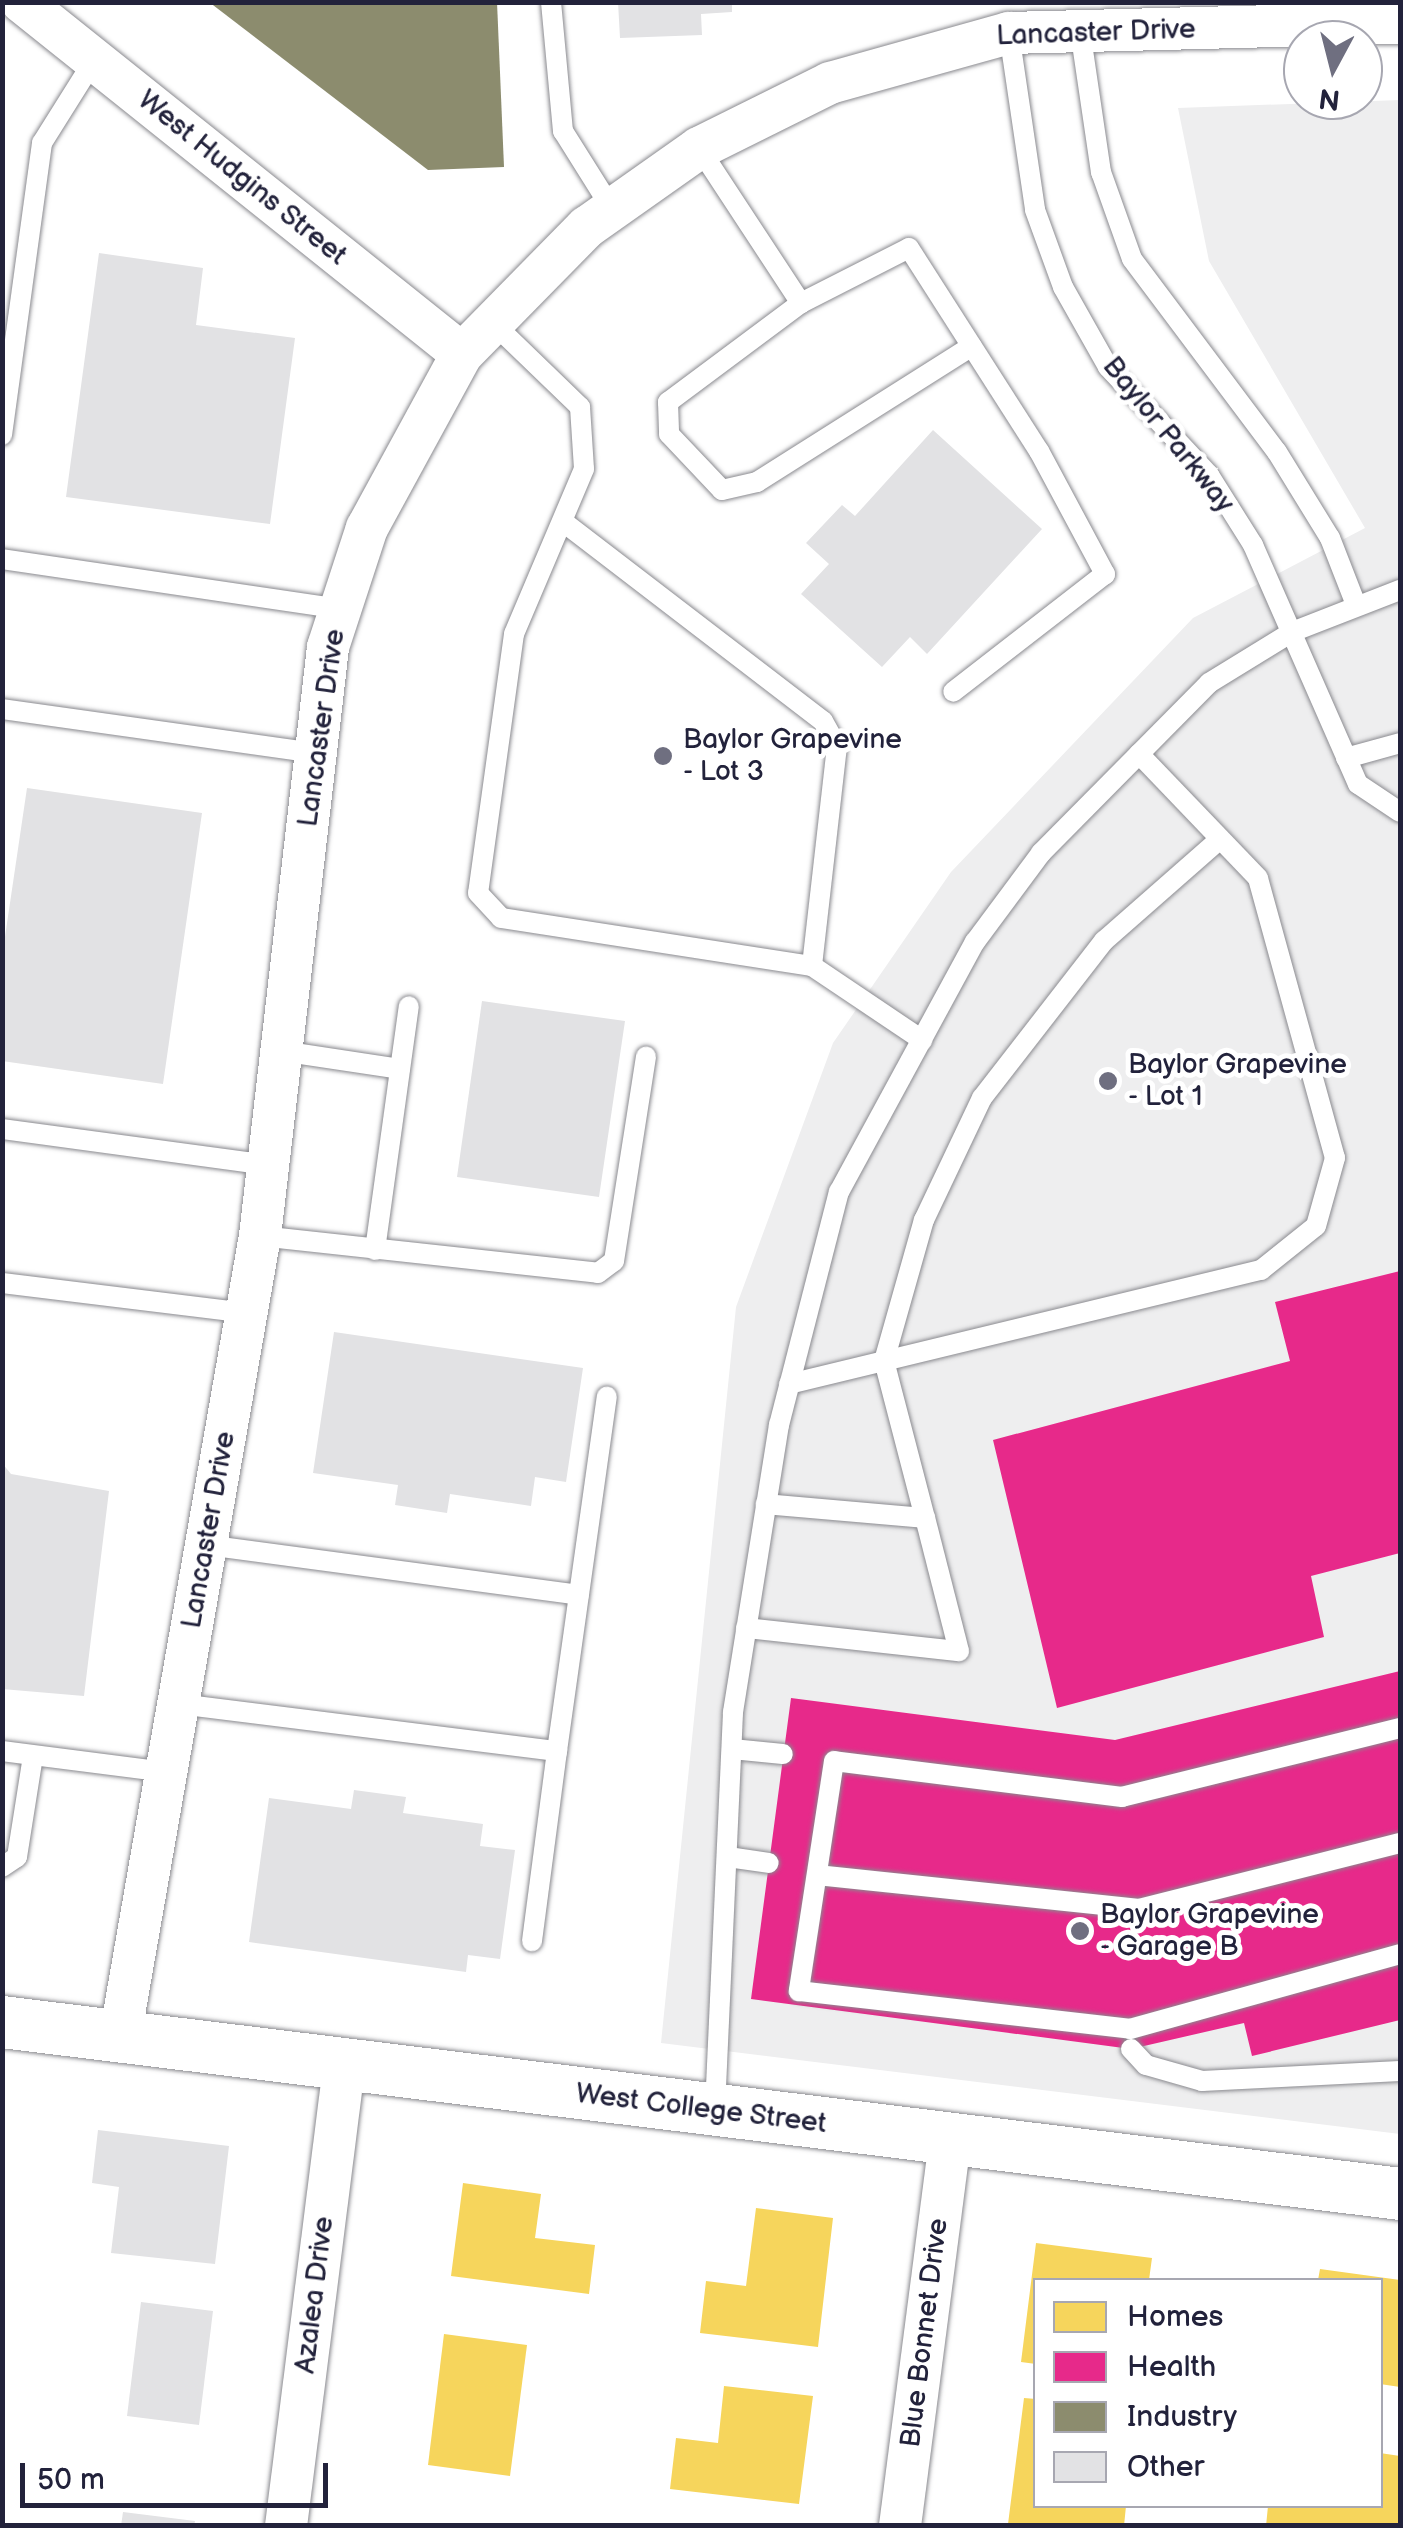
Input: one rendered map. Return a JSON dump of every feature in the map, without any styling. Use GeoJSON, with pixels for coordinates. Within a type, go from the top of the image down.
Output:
{"type":"FeatureCollection","features":[{"type":"Feature","properties":{"kind":"street","name":"West Hudgins Street"},"geometry":{"type":"LineString","coordinates":[[29,5],[462,354]]}},
{"type":"Feature","properties":{"kind":"street","name":"Lancaster Drive"},"geometry":{"type":"LineString","coordinates":[[120,2037],[260,1236],[315,753],[340,608],[399,460],[462,354],[535,270],[699,148],[830,83],[1009,18],[1400,23]]}},
{"type":"Feature","properties":{"kind":"street","name":"West College Street"},"geometry":{"type":"LineString","coordinates":[[2,2022],[1400,2194]]}},
{"type":"Feature","properties":{"kind":"street","name":"Azalea Drive"},"geometry":{"type":"LineString","coordinates":[[286,2526],[344,2064]]}},
{"type":"Feature","properties":{"kind":"street","name":"Blue Bonnet Drive"},"geometry":{"type":"LineString","coordinates":[[900,2526],[950,2140]]}},
{"type":"Feature","properties":{"kind":"lane"},"geometry":{"type":"LineString","coordinates":[[551,2],[563,131],[612,209]]}},
{"type":"Feature","properties":{"kind":"lane"},"geometry":{"type":"LineString","coordinates":[[1079,16],[1101,172],[1132,259],[1277,452],[1330,538],[1355,602]]}},
{"type":"Feature","properties":{"kind":"lane","name":"Baylor Parkway"},"geometry":{"type":"LineString","coordinates":[[1009,18],[1034,210],[1064,287],[1108,367],[1209,476],[1292,632],[1358,784],[1400,812]]}},
{"type":"Feature","properties":{"kind":"lane"},"geometry":{"type":"LineString","coordinates":[[2,435],[42,143],[94,60]]}},
{"type":"Feature","properties":{"kind":"lane"},"geometry":{"type":"LineString","coordinates":[[699,148],[801,303]]}},
{"type":"Feature","properties":{"kind":"lane"},"geometry":{"type":"LineString","coordinates":[[953,692],[1104,574],[972,346],[909,248],[801,303],[668,402],[669,434],[722,490],[758,482],[972,346]]}},
{"type":"Feature","properties":{"kind":"lane"},"geometry":{"type":"LineString","coordinates":[[491,321],[580,407],[584,469],[566,524],[514,634],[478,892],[501,918],[812,966],[922,1040]]}},
{"type":"Feature","properties":{"kind":"lane"},"geometry":{"type":"LineString","coordinates":[[566,524],[823,722],[837,746],[812,966]]}},
{"type":"Feature","properties":{"kind":"lane"},"geometry":{"type":"LineString","coordinates":[[2,558],[340,608]]}},
{"type":"Feature","properties":{"kind":"lane"},"geometry":{"type":"LineString","coordinates":[[715,2110],[732,1749],[746,1628],[789,1384],[839,1192],[975,942],[1030,868],[1209,683],[1292,632],[1355,602],[1400,590]]}},
{"type":"Feature","properties":{"kind":"lane"},"geometry":{"type":"LineString","coordinates":[[2,708],[315,753]]}},
{"type":"Feature","properties":{"kind":"lane"},"geometry":{"type":"LineString","coordinates":[[1346,758],[1400,743]]}},
{"type":"Feature","properties":{"kind":"lane"},"geometry":{"type":"LineString","coordinates":[[789,1384],[1261,1270],[1316,1226],[1331,1193],[1328,1123],[1258,878],[1139,754]]}},
{"type":"Feature","properties":{"kind":"lane"},"geometry":{"type":"LineString","coordinates":[[746,1628],[959,1651],[884,1361],[924,1220],[982,1098],[1104,940],[1220,839]]}},
{"type":"Feature","properties":{"kind":"lane"},"geometry":{"type":"LineString","coordinates":[[375,1250],[409,1006]]}},
{"type":"Feature","properties":{"kind":"lane"},"geometry":{"type":"LineString","coordinates":[[281,1051],[400,1069]]}},
{"type":"Feature","properties":{"kind":"lane"},"geometry":{"type":"LineString","coordinates":[[260,1236],[598,1273],[614,1261],[646,1056]]}},
{"type":"Feature","properties":{"kind":"lane"},"geometry":{"type":"LineString","coordinates":[[2,1129],[268,1165]]}},
{"type":"Feature","properties":{"kind":"lane"},"geometry":{"type":"LineString","coordinates":[[2,1283],[246,1314]]}},
{"type":"Feature","properties":{"kind":"lane"},"geometry":{"type":"LineString","coordinates":[[532,1941],[607,1398]]}},
{"type":"Feature","properties":{"kind":"lane"},"geometry":{"type":"LineString","coordinates":[[766,1504],[925,1518]]}},
{"type":"Feature","properties":{"kind":"lane"},"geometry":{"type":"LineString","coordinates":[[206,1545],[579,1595]]}},
{"type":"Feature","properties":{"kind":"lane"},"geometry":{"type":"LineString","coordinates":[[179,1704],[557,1750]]}},
{"type":"Feature","properties":{"kind":"lane"},"geometry":{"type":"LineString","coordinates":[[1400,1728],[1122,1797],[834,1760],[799,1990],[1052,2026],[1130,2029],[1400,1954]]}},
{"type":"Feature","properties":{"kind":"lane"},"geometry":{"type":"LineString","coordinates":[[732,1749],[783,1754]]}},
{"type":"Feature","properties":{"kind":"lane"},"geometry":{"type":"LineString","coordinates":[[2,1751],[167,1772]]}},
{"type":"Feature","properties":{"kind":"lane"},"geometry":{"type":"LineString","coordinates":[[2,1867],[18,1858],[33,1756]]}},
{"type":"Feature","properties":{"kind":"lane"},"geometry":{"type":"LineString","coordinates":[[817,1875],[1139,1909],[1400,1843]]}},
{"type":"Feature","properties":{"kind":"lane"},"geometry":{"type":"LineString","coordinates":[[728,1858],[768,1863]]}},
{"type":"Feature","properties":{"kind":"lane"},"geometry":{"type":"LineString","coordinates":[[1131,2049],[1146,2065],[1202,2080],[1400,2071]]}},
{"type":"Feature","properties":{"kind":"shaded area"},"geometry":{"type":"Polygon","coordinates":[[[1400,100],[1400,2134],[661,2043],[736,1307],[833,1043],[951,872],[1193,618],[1365,528],[1209,261],[1178,108],[1283,104],[1283,120],[1383,120],[1383,101],[1400,100]]]}},
{"type":"Feature","properties":{"kind":"building: Homes"},"geometry":{"type":"Polygon","coordinates":[[[463,2183],[541,2194],[535,2238],[595,2245],[589,2294],[451,2276],[463,2183]]]}},
{"type":"Feature","properties":{"kind":"building: Homes"},"geometry":{"type":"Polygon","coordinates":[[[756,2208],[833,2218],[818,2347],[700,2333],[706,2281],[746,2286],[756,2208]]]}},
{"type":"Feature","properties":{"kind":"building: Homes"},"geometry":{"type":"Polygon","coordinates":[[[1036,2243],[1152,2258],[1149,2278],[1033,2278],[1033,2364],[1021,2362],[1036,2243]]]}},
{"type":"Feature","properties":{"kind":"building: Homes"},"geometry":{"type":"Polygon","coordinates":[[[1320,2269],[1400,2280],[1400,2387],[1383,2384],[1383,2278],[1318,2278],[1320,2269]]]}},
{"type":"Feature","properties":{"kind":"building: Homes"},"geometry":{"type":"Polygon","coordinates":[[[444,2334],[527,2345],[510,2476],[428,2465],[444,2334]]]}},
{"type":"Feature","properties":{"kind":"building: Homes"},"geometry":{"type":"Polygon","coordinates":[[[724,2386],[813,2396],[799,2504],[670,2489],[676,2438],[718,2443],[724,2386]]]}},
{"type":"Feature","properties":{"kind":"building: Homes"},"geometry":{"type":"Polygon","coordinates":[[[1024,2398],[1033,2399],[1033,2508],[1126,2508],[1124,2526],[1008,2524],[1024,2398]]]}},
{"type":"Feature","properties":{"kind":"building: Homes"},"geometry":{"type":"Polygon","coordinates":[[[1383,2453],[1400,2456],[1400,2526],[1266,2526],[1268,2508],[1383,2508],[1383,2453]]]}},
{"type":"Feature","properties":{"kind":"building: Health"},"geometry":{"type":"Polygon","coordinates":[[[1400,1271],[1400,1553],[1311,1576],[1324,1637],[1057,1708],[993,1440],[1290,1361],[1275,1302],[1400,1271]]]}},
{"type":"Feature","properties":{"kind":"building: Health","name":"Baylor Grapevine - Garage B"},"geometry":{"type":"Polygon","coordinates":[[[1400,1671],[1400,2020],[1252,2056],[1244,2023],[1131,2049],[751,1999],[791,1698],[1115,1740],[1400,1671]]]}},
{"type":"Feature","properties":{"kind":"building: Industry"},"geometry":{"type":"Polygon","coordinates":[[[209,2],[497,2],[504,167],[428,170],[209,2]]]}},
{"type":"Feature","properties":{"kind":"building: Other"},"geometry":{"type":"Polygon","coordinates":[[[618,2],[732,2],[732,12],[701,14],[702,35],[620,38],[618,2]]]}},
{"type":"Feature","properties":{"kind":"building: Other"},"geometry":{"type":"Polygon","coordinates":[[[99,253],[203,268],[196,325],[295,338],[270,524],[66,497],[99,253]]]}},
{"type":"Feature","properties":{"kind":"building: Other"},"geometry":{"type":"Polygon","coordinates":[[[933,430],[1042,529],[927,654],[910,637],[882,667],[801,594],[829,564],[806,543],[842,505],[855,516],[933,430]]]}},
{"type":"Feature","properties":{"kind":"building: Other"},"geometry":{"type":"Polygon","coordinates":[[[27,788],[202,813],[163,1084],[2,1061],[2,957],[27,788]]]}},
{"type":"Feature","properties":{"kind":"building: Other"},"geometry":{"type":"Polygon","coordinates":[[[482,1001],[625,1021],[599,1197],[457,1177],[482,1001]]]}},
{"type":"Feature","properties":{"kind":"building: Other"},"geometry":{"type":"Polygon","coordinates":[[[334,1332],[583,1368],[566,1482],[535,1477],[531,1506],[450,1494],[447,1513],[395,1505],[398,1485],[313,1473],[334,1332]]]}},
{"type":"Feature","properties":{"kind":"building: Other"},"geometry":{"type":"Polygon","coordinates":[[[2,1463],[11,1474],[109,1491],[84,1696],[2,1689],[2,1463]]]}},
{"type":"Feature","properties":{"kind":"building: Other"},"geometry":{"type":"Polygon","coordinates":[[[354,1790],[406,1797],[403,1813],[483,1824],[480,1846],[515,1850],[500,1959],[468,1955],[466,1972],[249,1942],[269,1798],[351,1809],[354,1790]]]}},
{"type":"Feature","properties":{"kind":"building: Other"},"geometry":{"type":"Polygon","coordinates":[[[98,2130],[229,2146],[215,2264],[111,2253],[119,2187],[92,2183],[98,2130]]]}},
{"type":"Feature","properties":{"kind":"building: Other"},"geometry":{"type":"Polygon","coordinates":[[[141,2302],[213,2311],[199,2425],[127,2416],[141,2302]]]}},
{"type":"Feature","properties":{"kind":"building: Other"},"geometry":{"type":"Polygon","coordinates":[[[123,2512],[195,2521],[194,2526],[121,2526],[123,2512]]]}},
{"type":"Feature","properties":{"kind":"place","name":"Baylor Grapevine - Lot 3"},"geometry":{"type":"Point","coordinates":[663,756]}},
{"type":"Feature","properties":{"kind":"place","name":"Baylor Grapevine - Lot 1"},"geometry":{"type":"Point","coordinates":[1108,1081]}},
{"type":"Feature","properties":{"kind":"place","name":"Baylor Grapevine - Garage B"},"geometry":{"type":"Point","coordinates":[1080,1931]}}]}
